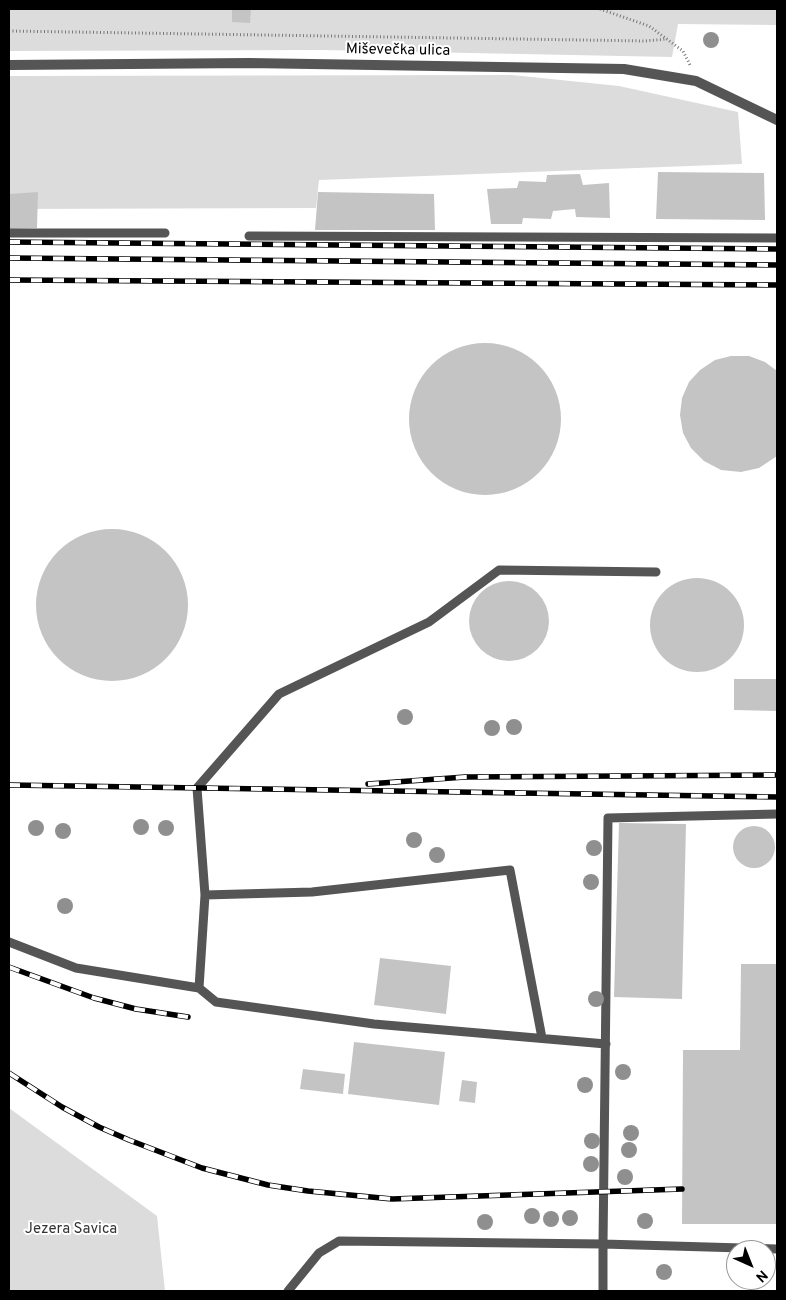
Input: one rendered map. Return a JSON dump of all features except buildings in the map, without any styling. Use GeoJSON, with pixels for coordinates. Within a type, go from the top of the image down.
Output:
{"type":"FeatureCollection","features":[{"type":"Feature","properties":{"kind":"street","name":"Miševečka ulica"},"geometry":{"type":"LineString","coordinates":[[9,64],[249,63],[614,69],[696,81],[777,120]]}},
{"type":"Feature","properties":{"kind":"lane"},"geometry":{"type":"LineString","coordinates":[[9,233],[165,233]]}},
{"type":"Feature","properties":{"kind":"lane"},"geometry":{"type":"LineString","coordinates":[[249,236],[777,238]]}},
{"type":"Feature","properties":{"kind":"lane"},"geometry":{"type":"LineString","coordinates":[[199,988],[205,895],[197,788],[279,694],[429,622],[499,570],[656,572]]}},
{"type":"Feature","properties":{"kind":"lane"},"geometry":{"type":"LineString","coordinates":[[603,1291],[608,818],[777,814]]}},
{"type":"Feature","properties":{"kind":"lane"},"geometry":{"type":"LineString","coordinates":[[205,895],[312,892],[510,870],[542,1038]]}},
{"type":"Feature","properties":{"kind":"lane"},"geometry":{"type":"LineString","coordinates":[[9,942],[76,968],[199,988],[216,1002],[374,1024],[606,1044]]}},
{"type":"Feature","properties":{"kind":"lane"},"geometry":{"type":"LineString","coordinates":[[288,1291],[319,1253],[339,1241],[604,1244],[777,1249]]}},
{"type":"Feature","properties":{"kind":"path"},"geometry":{"type":"LineString","coordinates":[[600,9],[649,26],[667,39],[683,51],[696,81]]}},
{"type":"Feature","properties":{"kind":"path"},"geometry":{"type":"LineString","coordinates":[[9,31],[644,41],[667,39]]}},
{"type":"Feature","properties":{"kind":"green space"},"geometry":{"type":"Polygon","coordinates":[[[9,9],[777,9],[777,25],[678,24],[672,57],[321,50],[9,51],[9,9]]]}},
{"type":"Feature","properties":{"kind":"green space"},"geometry":{"type":"Polygon","coordinates":[[[512,75],[619,86],[738,112],[742,164],[319,180],[316,208],[9,209],[9,76],[512,75]]]}},
{"type":"Feature","properties":{"kind":"green space","name":"Jezera Savica"},"geometry":{"type":"Polygon","coordinates":[[[9,1108],[157,1216],[165,1291],[9,1291],[9,1108]]]}},
{"type":"Feature","properties":{"kind":"railway"},"geometry":{"type":"LineString","coordinates":[[9,242],[777,249]]}},
{"type":"Feature","properties":{"kind":"railway"},"geometry":{"type":"LineString","coordinates":[[9,258],[777,265]]}},
{"type":"Feature","properties":{"kind":"railway"},"geometry":{"type":"LineString","coordinates":[[9,280],[777,285]]}},
{"type":"Feature","properties":{"kind":"railway"},"geometry":{"type":"LineString","coordinates":[[368,784],[465,777],[777,775]]}},
{"type":"Feature","properties":{"kind":"railway"},"geometry":{"type":"LineString","coordinates":[[9,785],[777,797]]}},
{"type":"Feature","properties":{"kind":"railway"},"geometry":{"type":"LineString","coordinates":[[9,967],[94,998],[136,1009],[188,1017]]}},
{"type":"Feature","properties":{"kind":"railway"},"geometry":{"type":"LineString","coordinates":[[9,1073],[62,1107],[99,1127],[129,1140],[202,1168],[268,1185],[392,1199],[682,1189]]}}]}
